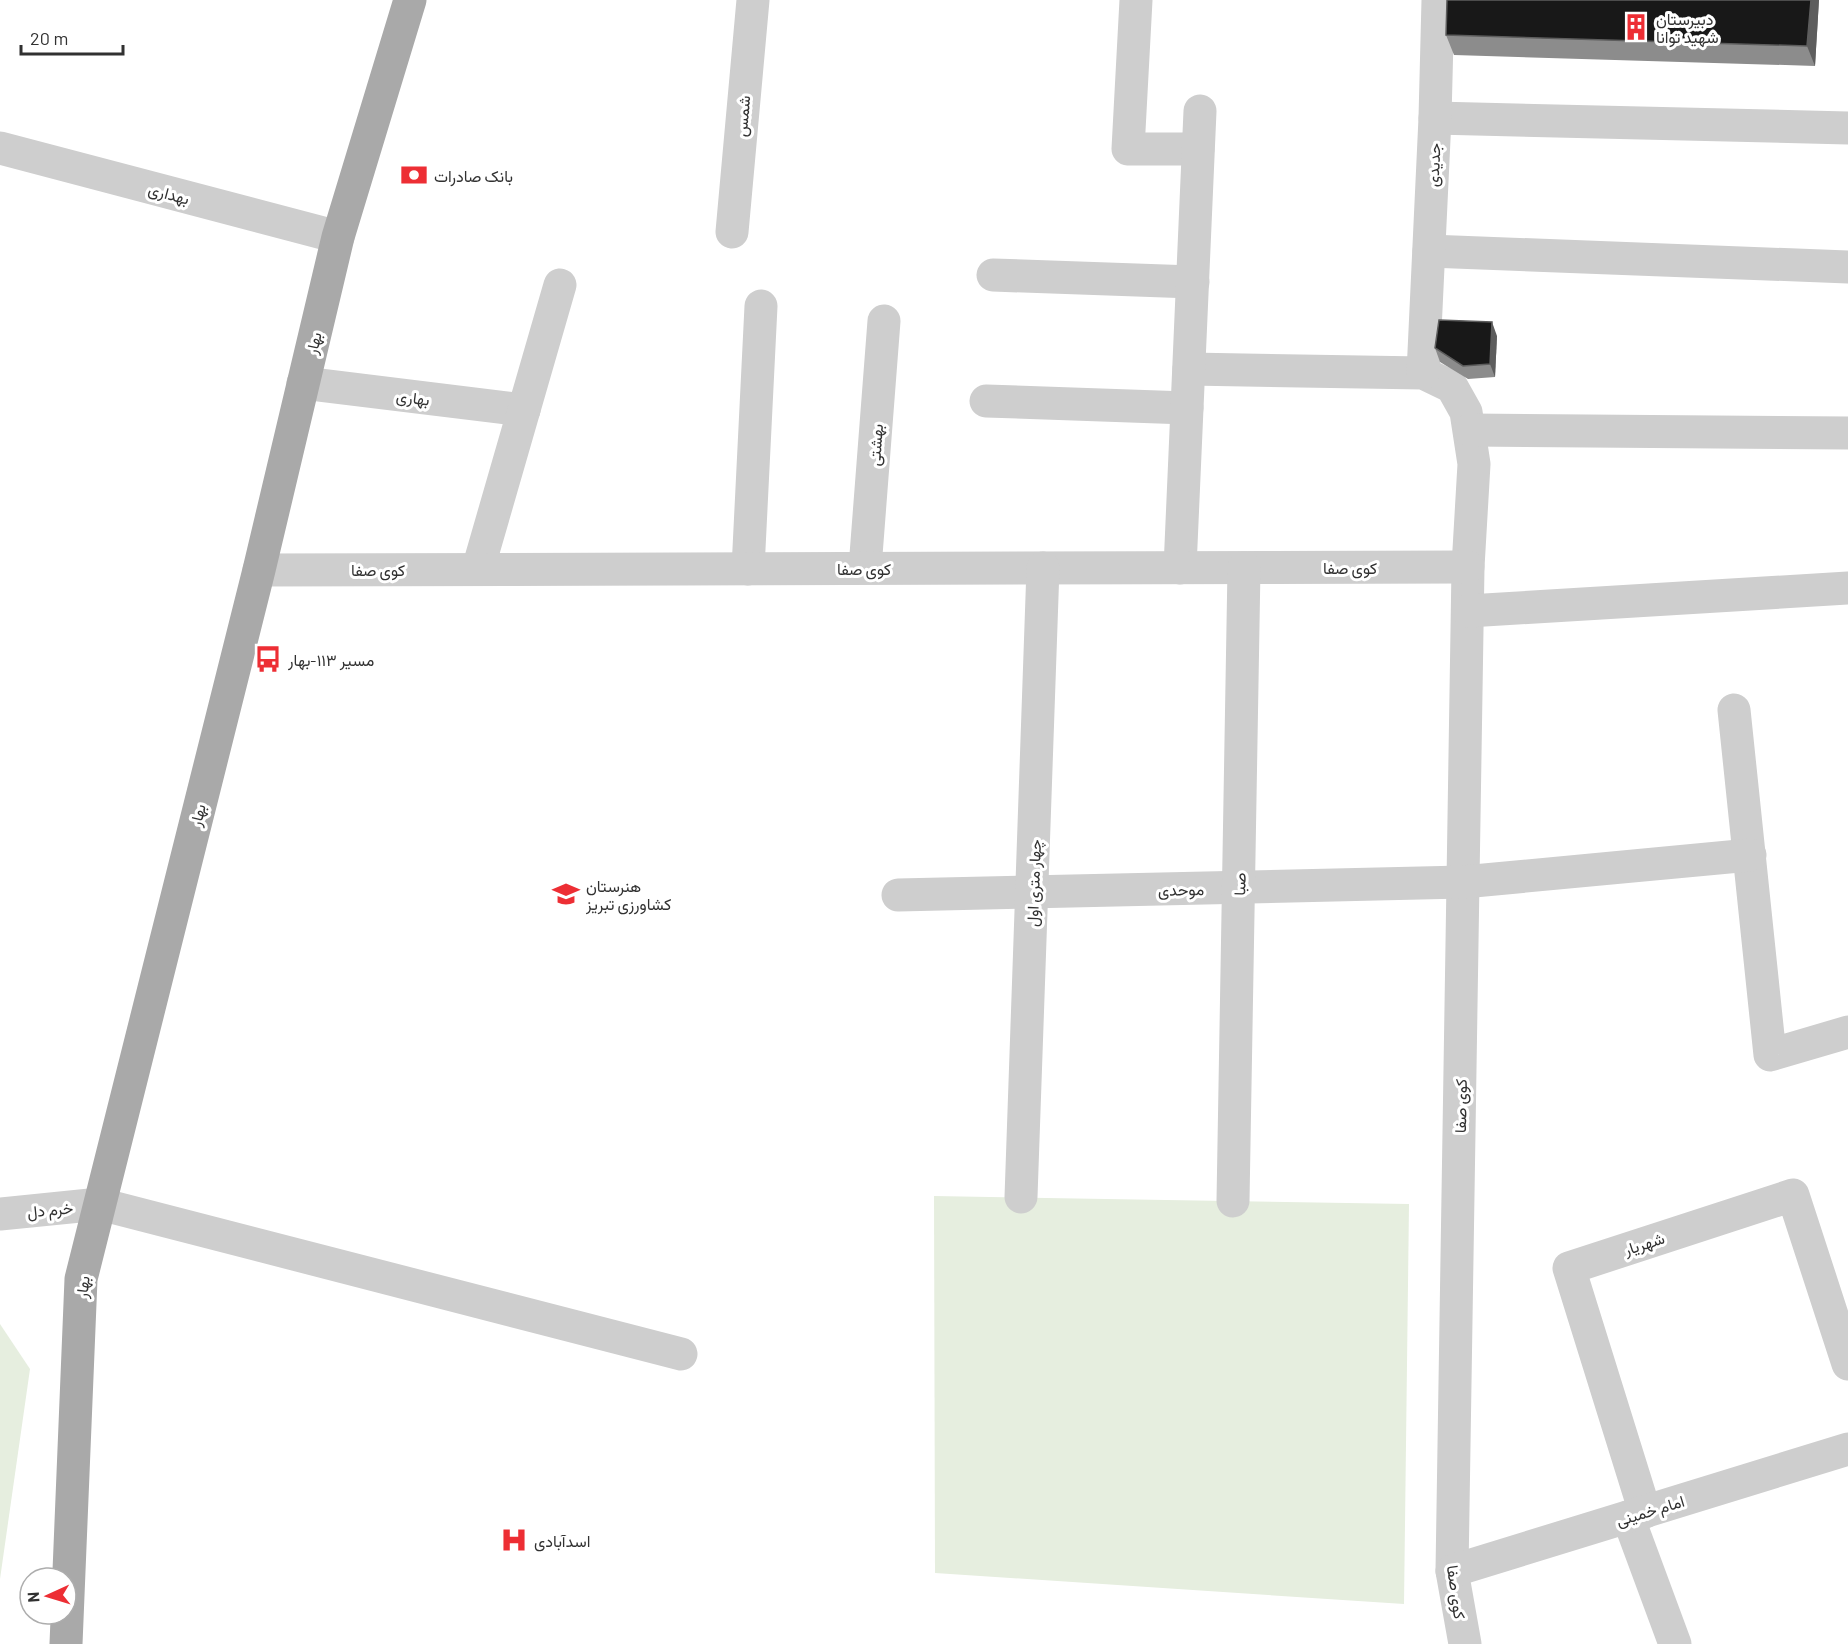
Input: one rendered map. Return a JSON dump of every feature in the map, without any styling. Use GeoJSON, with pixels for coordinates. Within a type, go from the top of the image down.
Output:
{"type":"FeatureCollection","features":[{"type":"Feature","properties":{"kind":"main road","name":"بهار"},"geometry":{"type":"LineString","coordinates":[[66,1644],[81,1279],[259,570],[338,237],[410,0]]}},
{"type":"Feature","properties":{"kind":"street","name":"شمس"},"geometry":{"type":"LineString","coordinates":[[732,232],[753,0]]}},
{"type":"Feature","properties":{"kind":"street"},"geometry":{"type":"LineString","coordinates":[[1136,0],[1128,149],[1198,149]]}},
{"type":"Feature","properties":{"kind":"street","name":"جدیدی"},"geometry":{"type":"LineString","coordinates":[[1423,373],[1438,0]]}},
{"type":"Feature","properties":{"kind":"street"},"geometry":{"type":"LineString","coordinates":[[1180,568],[1200,111]]}},
{"type":"Feature","properties":{"kind":"street"},"geometry":{"type":"LineString","coordinates":[[1435,118],[1848,128]]}},
{"type":"Feature","properties":{"kind":"street","name":"بهداری"},"geometry":{"type":"LineString","coordinates":[[0,148],[338,237]]}},
{"type":"Feature","properties":{"kind":"street"},"geometry":{"type":"LineString","coordinates":[[1429,251],[1848,267]]}},
{"type":"Feature","properties":{"kind":"street"},"geometry":{"type":"LineString","coordinates":[[993,274],[1193,282]]}},
{"type":"Feature","properties":{"kind":"street"},"geometry":{"type":"LineString","coordinates":[[478,569],[560,285]]}},
{"type":"Feature","properties":{"kind":"street"},"geometry":{"type":"LineString","coordinates":[[748,569],[761,306]]}},
{"type":"Feature","properties":{"kind":"street","name":"بهشتی"},"geometry":{"type":"LineString","coordinates":[[865,568],[884,321]]}},
{"type":"Feature","properties":{"kind":"street"},"geometry":{"type":"LineString","coordinates":[[1189,369],[1423,373]]}},
{"type":"Feature","properties":{"kind":"street","name":"کوی صفا"},"geometry":{"type":"LineString","coordinates":[[1423,373],[1452,387],[1466,412],[1473,464],[1468,567],[1452,1571],[1464,1644]]}},
{"type":"Feature","properties":{"kind":"street","name":"بهاری"},"geometry":{"type":"LineString","coordinates":[[303,383],[524,410]]}},
{"type":"Feature","properties":{"kind":"street"},"geometry":{"type":"LineString","coordinates":[[986,401],[1187,408]]}},
{"type":"Feature","properties":{"kind":"street"},"geometry":{"type":"LineString","coordinates":[[1470,430],[1848,433]]}},
{"type":"Feature","properties":{"kind":"street","name":"صبا"},"geometry":{"type":"LineString","coordinates":[[1233,1201],[1244,567]]}},
{"type":"Feature","properties":{"kind":"street","name":"کوی صفا"},"geometry":{"type":"LineString","coordinates":[[259,570],[1468,567]]}},
{"type":"Feature","properties":{"kind":"street","name":"چهار متری اول"},"geometry":{"type":"LineString","coordinates":[[1021,1197],[1043,568]]}},
{"type":"Feature","properties":{"kind":"street"},"geometry":{"type":"LineString","coordinates":[[1468,611],[1848,588]]}},
{"type":"Feature","properties":{"kind":"street"},"geometry":{"type":"LineString","coordinates":[[1734,710],[1770,1055],[1848,1032]]}},
{"type":"Feature","properties":{"kind":"street","name":"موحدی"},"geometry":{"type":"LineString","coordinates":[[898,895],[1463,882],[1750,855]]}},
{"type":"Feature","properties":{"kind":"street","name":"شهریار"},"geometry":{"type":"LineString","coordinates":[[1636,1514],[1569,1268],[1793,1195],[1848,1364]]}},
{"type":"Feature","properties":{"kind":"street"},"geometry":{"type":"LineString","coordinates":[[100,1204],[681,1354]]}},
{"type":"Feature","properties":{"kind":"street","name":"خرم دل"},"geometry":{"type":"LineString","coordinates":[[0,1214],[100,1204]]}},
{"type":"Feature","properties":{"kind":"street","name":"امام خمینی"},"geometry":{"type":"LineString","coordinates":[[1452,1571],[1848,1449]]}},
{"type":"Feature","properties":{"kind":"street"},"geometry":{"type":"LineString","coordinates":[[1636,1514],[1675,1644]]}},
{"type":"Feature","properties":{"kind":"green space"},"geometry":{"type":"Polygon","coordinates":[[[934,1196],[1409,1204],[1404,1604],[935,1573],[934,1196]]]}},
{"type":"Feature","properties":{"kind":"green space"},"geometry":{"type":"Polygon","coordinates":[[[0,1324],[30,1369],[0,1579],[0,1324]]]}},
{"type":"Feature","properties":{"kind":"building","name":"دبیرستان شهید توانا"},"geometry":{"type":"Polygon","coordinates":[[[1447,0],[1811,0],[1807,46],[1446,35],[1447,0]]]}},
{"type":"Feature","properties":{"kind":"building"},"geometry":{"type":"Polygon","coordinates":[[[1439,320],[1492,322],[1490,364],[1463,366],[1435,348],[1439,320]]]}},
{"type":"Feature","properties":{"kind":"place","name":"دبیرستان شهید توانا"},"geometry":{"type":"Point","coordinates":[1636,27]}},
{"type":"Feature","properties":{"kind":"place","name":"بانک صادرات"},"geometry":{"type":"Point","coordinates":[414,175]}},
{"type":"Feature","properties":{"kind":"place","name":"مسیر ۱۱۳-بهار"},"geometry":{"type":"Point","coordinates":[268,659]}},
{"type":"Feature","properties":{"kind":"place","name":"هنرستان کشاورزی تبریز"},"geometry":{"type":"Point","coordinates":[566,894]}},
{"type":"Feature","properties":{"kind":"place","name":"اسدآبادی"},"geometry":{"type":"Point","coordinates":[514,1540]}}]}
